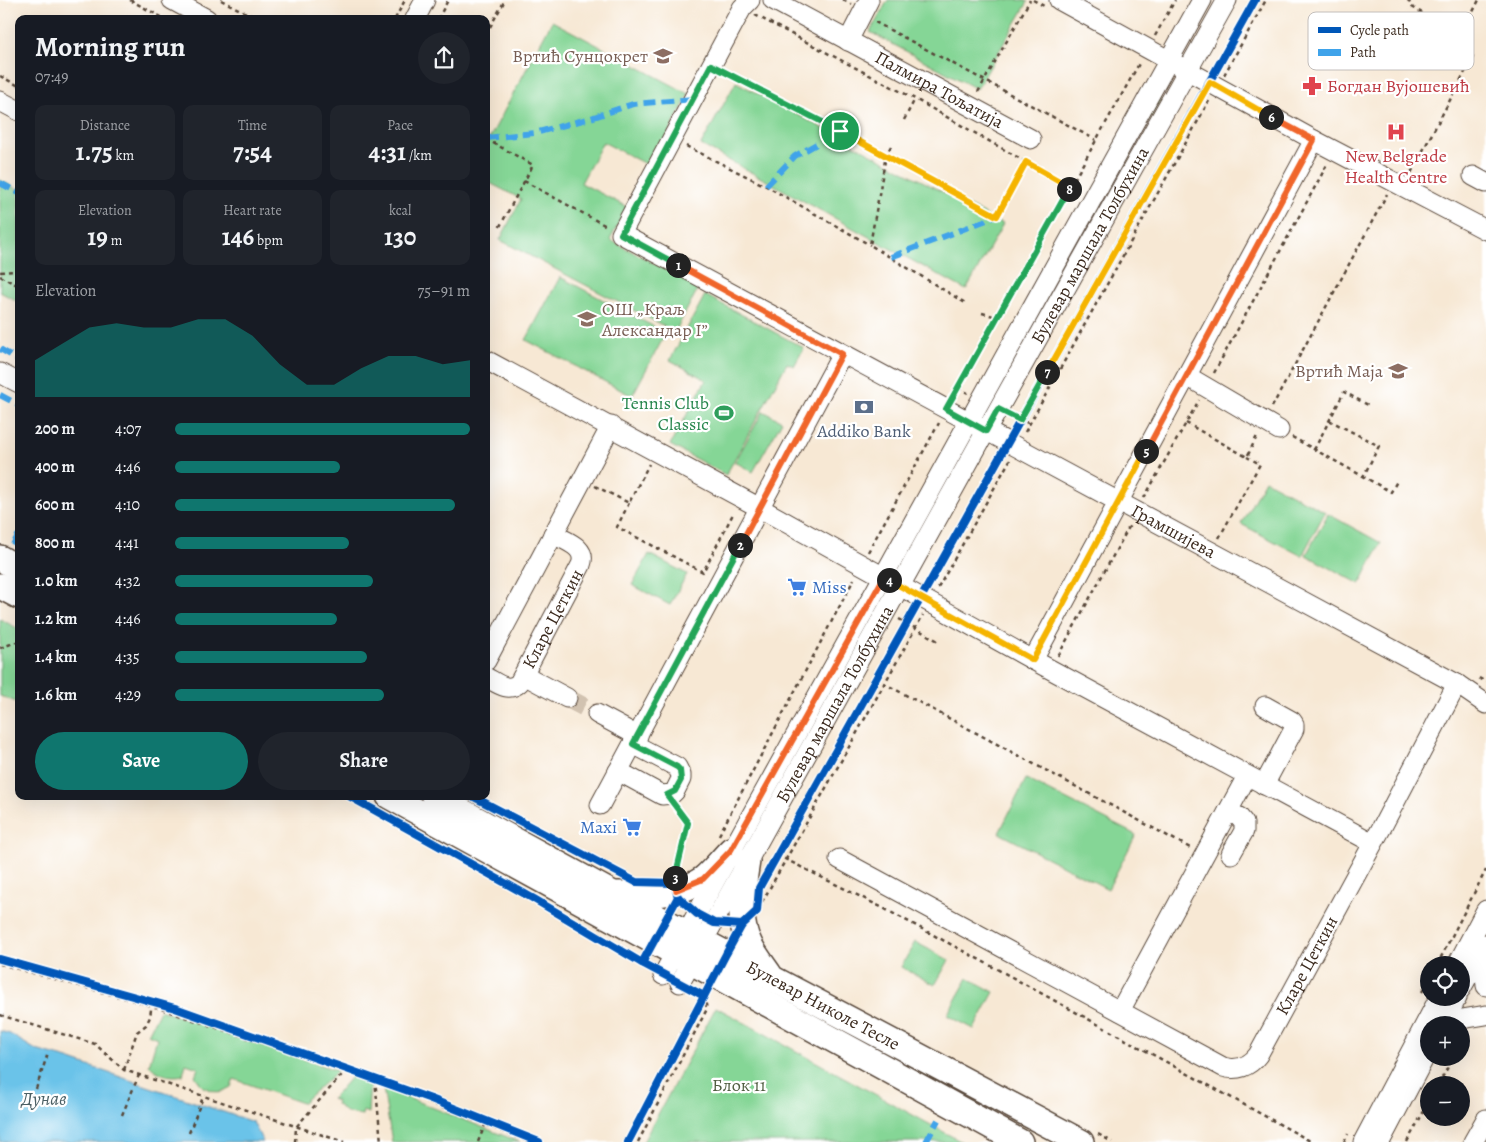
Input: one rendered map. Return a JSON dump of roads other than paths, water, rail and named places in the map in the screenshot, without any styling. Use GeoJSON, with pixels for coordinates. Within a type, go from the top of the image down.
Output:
{"type":"FeatureCollection","features":[{"type":"Feature","properties":{"kind":"main road"},"geometry":{"type":"LineString","coordinates":[[0,558],[15,566]]}},
{"type":"Feature","properties":{"kind":"main road"},"geometry":{"type":"LineString","coordinates":[[0,586],[15,594]]}},
{"type":"Feature","properties":{"kind":"main road","name":"Булевар Николе Тесле"},"geometry":{"type":"LineString","coordinates":[[396,800],[683,958],[772,978],[1081,1142]]}},
{"type":"Feature","properties":{"kind":"main road","name":"Булевар Николе Тесле"},"geometry":{"type":"LineString","coordinates":[[441,800],[613,894],[683,958],[710,986],[1020,1142]]}},
{"type":"Feature","properties":{"kind":"main road"},"geometry":{"type":"LineString","coordinates":[[613,894],[655,895],[703,879],[732,849]]}},
{"type":"Feature","properties":{"kind":"main road"},"geometry":{"type":"LineString","coordinates":[[732,849],[742,899],[742,926],[750,945],[772,978]]}},
{"type":"Feature","properties":{"kind":"street"},"geometry":{"type":"LineString","coordinates":[[172,0],[200,15]]}},
{"type":"Feature","properties":{"kind":"street"},"geometry":{"type":"LineString","coordinates":[[417,15],[425,0]]}},
{"type":"Feature","properties":{"kind":"street","name":"Палмира Тољатија"},"geometry":{"type":"LineString","coordinates":[[773,0],[1031,139]]}},
{"type":"Feature","properties":{"kind":"street"},"geometry":{"type":"LineString","coordinates":[[848,41],[869,0]]}},
{"type":"Feature","properties":{"kind":"street"},"geometry":{"type":"LineString","coordinates":[[1059,0],[1335,151],[1396,189],[1486,230]]}},
{"type":"Feature","properties":{"kind":"street","name":"Булевар маршала Толбухина"},"geometry":{"type":"LineString","coordinates":[[683,958],[732,849],[1202,0]]}},
{"type":"Feature","properties":{"kind":"street","name":"Булевар маршала Толбухина"},"geometry":{"type":"LineString","coordinates":[[732,849],[886,613],[1227,0]]}},
{"type":"Feature","properties":{"kind":"street","name":"Грамшијева"},"geometry":{"type":"LineString","coordinates":[[746,4],[711,65],[621,234],[1457,684],[1486,704]]}},
{"type":"Feature","properties":{"kind":"street"},"geometry":{"type":"LineString","coordinates":[[0,101],[15,109]]}},
{"type":"Feature","properties":{"kind":"street"},"geometry":{"type":"LineString","coordinates":[[1033,660],[1314,140]]}},
{"type":"Feature","properties":{"kind":"street"},"geometry":{"type":"LineString","coordinates":[[600,804],[842,354]]}},
{"type":"Feature","properties":{"kind":"street"},"geometry":{"type":"LineString","coordinates":[[490,362],[611,426],[1051,670],[1373,843]]}},
{"type":"Feature","properties":{"kind":"street"},"geometry":{"type":"LineString","coordinates":[[0,372],[15,381]]}},
{"type":"Feature","properties":{"kind":"street"},"geometry":{"type":"LineString","coordinates":[[1187,376],[1206,388],[1272,420]]}},
{"type":"Feature","properties":{"kind":"street"},"geometry":{"type":"LineString","coordinates":[[490,653],[611,426]]}},
{"type":"Feature","properties":{"kind":"street","name":"Кларе Цеткин"},"geometry":{"type":"LineString","coordinates":[[490,679],[506,688],[512,688],[519,683],[583,560],[580,550],[552,534]]}},
{"type":"Feature","properties":{"kind":"street"},"geometry":{"type":"LineString","coordinates":[[524,675],[567,698]]}},
{"type":"Feature","properties":{"kind":"street","name":"Кларе Цеткин"},"geometry":{"type":"LineString","coordinates":[[1120,1011],[1223,1067],[1233,1069],[1253,1061],[1373,843],[1457,684]]}},
{"type":"Feature","properties":{"kind":"street"},"geometry":{"type":"LineString","coordinates":[[1264,785],[1294,729],[1292,721],[1265,706]]}},
{"type":"Feature","properties":{"kind":"street"},"geometry":{"type":"LineString","coordinates":[[597,714],[677,767],[680,770],[681,780],[675,791],[662,795],[618,771]]}},
{"type":"Feature","properties":{"kind":"street"},"geometry":{"type":"LineString","coordinates":[[839,859],[1120,1011],[1247,776]]}},
{"type":"Feature","properties":{"kind":"street"},"geometry":{"type":"LineString","coordinates":[[1228,810],[1239,817],[1244,823],[1244,831],[1231,854]]}},
{"type":"Feature","properties":{"kind":"street"},"geometry":{"type":"LineString","coordinates":[[1462,956],[1486,910]]}},
{"type":"Feature","properties":{"kind":"street"},"geometry":{"type":"LineString","coordinates":[[1484,947],[1486,986]]}},
{"type":"Feature","properties":{"kind":"street"},"geometry":{"type":"LineString","coordinates":[[1470,973],[1484,947]]}},
{"type":"Feature","properties":{"kind":"street"},"geometry":{"type":"LineString","coordinates":[[1363,1142],[1435,1006]]}},
{"type":"Feature","properties":{"kind":"street"},"geometry":{"type":"LineString","coordinates":[[1470,1017],[1486,1015]]}},
{"type":"Feature","properties":{"kind":"street"},"geometry":{"type":"LineString","coordinates":[[1380,1142],[1420,1066]]}},
{"type":"Feature","properties":{"kind":"street"},"geometry":{"type":"LineString","coordinates":[[1473,1142],[1486,1119]]}},
{"type":"Feature","properties":{"kind":"water","name":"Дунав"},"geometry":{"type":"Polygon","coordinates":[[[0,1031],[10,1034],[36,1050],[68,1059],[253,1122],[263,1142],[0,1142],[0,1031]]]}},
{"type":"Feature","properties":{"kind":"tunnel"},"geometry":{"type":"LineString","coordinates":[[567,698],[597,714]]}},
{"type":"Feature","properties":{"kind":"place","name":"Вртић Сунцокрет"},"geometry":{"type":"Point","coordinates":[663,56]}},
{"type":"Feature","properties":{"kind":"place","name":"Богдан Вујошевић"},"geometry":{"type":"Point","coordinates":[1312,86]}},
{"type":"Feature","properties":{"kind":"place","name":"New Belgrade Health Centre"},"geometry":{"type":"Point","coordinates":[1396,132]}},
{"type":"Feature","properties":{"kind":"place","name":"ОШ „Краљ Александар I”"},"geometry":{"type":"Point","coordinates":[587,319]}},
{"type":"Feature","properties":{"kind":"place","name":"Вртић Маја"},"geometry":{"type":"Point","coordinates":[1398,371]}},
{"type":"Feature","properties":{"kind":"place","name":"Addiko Bank"},"geometry":{"type":"Point","coordinates":[864,407]}},
{"type":"Feature","properties":{"kind":"place","name":"Tennis Club Classic"},"geometry":{"type":"Point","coordinates":[724,413]}},
{"type":"Feature","properties":{"kind":"place","name":"Miss"},"geometry":{"type":"Point","coordinates":[797,587]}},
{"type":"Feature","properties":{"kind":"place","name":"Maxi"},"geometry":{"type":"Point","coordinates":[632,827]}},
{"type":"Feature","properties":{"kind":"park label","name":"Блок 11"},"geometry":{"type":"Point","coordinates":[739,1085]}}]}
